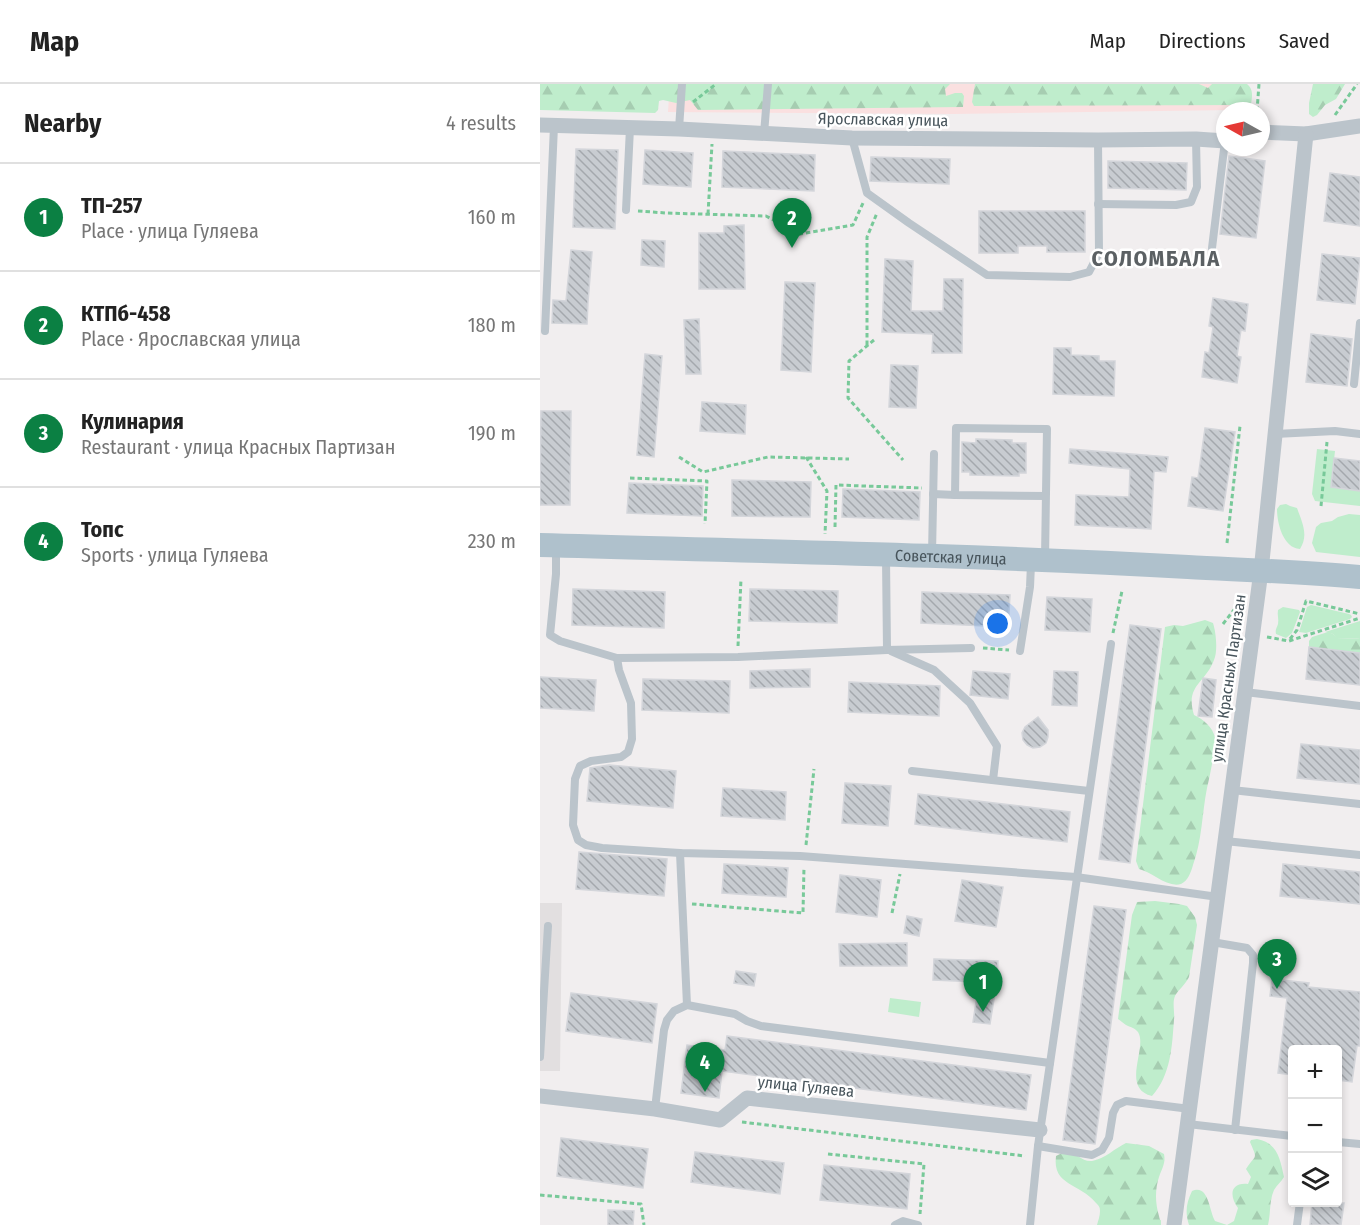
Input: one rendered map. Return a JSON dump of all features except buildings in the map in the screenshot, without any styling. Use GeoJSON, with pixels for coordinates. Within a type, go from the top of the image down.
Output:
{"type":"FeatureCollection","features":[{"type":"Feature","properties":{"kind":"main road","name":"Советская улица"},"geometry":{"type":"LineString","coordinates":[[548,545],[886,554],[1308,572],[1360,577]]}},
{"type":"Feature","properties":{"kind":"street","name":"Ярославская улица"},"geometry":{"type":"LineString","coordinates":[[547,125],[852,138],[1216,141]]}},
{"type":"Feature","properties":{"kind":"street"},"geometry":{"type":"LineString","coordinates":[[1270,133],[1306,135],[1360,126]]}},
{"type":"Feature","properties":{"kind":"street","name":"улица Красных Партизан"},"geometry":{"type":"LineString","coordinates":[[1174,1225],[1261,571],[1306,135]]}},
{"type":"Feature","properties":{"kind":"street"},"geometry":{"type":"LineString","coordinates":[[540,1096],[655,1109],[720,1120]]}},
{"type":"Feature","properties":{"kind":"street","name":"улица Гуляева"},"geometry":{"type":"LineString","coordinates":[[720,1120],[747,1098],[1039,1138]]}},
{"type":"Feature","properties":{"kind":"lane"},"geometry":{"type":"LineString","coordinates":[[679,129],[682,84]]}},
{"type":"Feature","properties":{"kind":"lane"},"geometry":{"type":"LineString","coordinates":[[764,134],[768,84]]}},
{"type":"Feature","properties":{"kind":"lane"},"geometry":{"type":"LineString","coordinates":[[545,331],[547,125]]}},
{"type":"Feature","properties":{"kind":"lane"},"geometry":{"type":"LineString","coordinates":[[626,210],[630,128]]}},
{"type":"Feature","properties":{"kind":"lane"},"geometry":{"type":"LineString","coordinates":[[852,138],[867,193],[987,274],[1070,277],[1089,272],[1099,253],[1098,140]]}},
{"type":"Feature","properties":{"kind":"lane"},"geometry":{"type":"LineString","coordinates":[[1098,204],[1176,205],[1191,202],[1197,187],[1196,140]]}},
{"type":"Feature","properties":{"kind":"lane"},"geometry":{"type":"LineString","coordinates":[[1212,248],[1223,156]]}},
{"type":"Feature","properties":{"kind":"lane"},"geometry":{"type":"LineString","coordinates":[[1354,384],[1360,323]]}},
{"type":"Feature","properties":{"kind":"lane"},"geometry":{"type":"LineString","coordinates":[[955,495],[956,428],[1047,429],[1046,496],[1038,560],[1030,588],[1020,651]]}},
{"type":"Feature","properties":{"kind":"lane"},"geometry":{"type":"LineString","coordinates":[[1275,434],[1328,431],[1360,434]]}},
{"type":"Feature","properties":{"kind":"lane"},"geometry":{"type":"LineString","coordinates":[[932,556],[934,454]]}},
{"type":"Feature","properties":{"kind":"lane"},"geometry":{"type":"LineString","coordinates":[[933,491],[955,495],[1046,496]]}},
{"type":"Feature","properties":{"kind":"lane"},"geometry":{"type":"LineString","coordinates":[[540,641],[549,635],[556,574],[548,545]]}},
{"type":"Feature","properties":{"kind":"lane"},"geometry":{"type":"LineString","coordinates":[[886,554],[887,650]]}},
{"type":"Feature","properties":{"kind":"lane"},"geometry":{"type":"LineString","coordinates":[[549,635],[560,641],[617,658],[738,657],[971,648]]}},
{"type":"Feature","properties":{"kind":"lane"},"geometry":{"type":"LineString","coordinates":[[1030,1225],[1039,1138],[1111,644]]}},
{"type":"Feature","properties":{"kind":"lane"},"geometry":{"type":"LineString","coordinates":[[887,650],[934,670],[970,703],[997,746],[993,780]]}},
{"type":"Feature","properties":{"kind":"lane"},"geometry":{"type":"LineString","coordinates":[[617,658],[631,703],[632,739],[628,752],[621,757],[591,761],[580,766],[575,779],[573,825],[578,840],[586,845],[680,853],[804,856],[1076,877],[1218,897]]}},
{"type":"Feature","properties":{"kind":"lane"},"geometry":{"type":"LineString","coordinates":[[1245,692],[1360,706]]}},
{"type":"Feature","properties":{"kind":"lane"},"geometry":{"type":"LineString","coordinates":[[912,771],[1089,791]]}},
{"type":"Feature","properties":{"kind":"lane"},"geometry":{"type":"LineString","coordinates":[[1232,790],[1360,804]]}},
{"type":"Feature","properties":{"kind":"lane"},"geometry":{"type":"LineString","coordinates":[[1225,841],[1360,855]]}},
{"type":"Feature","properties":{"kind":"lane"},"geometry":{"type":"LineString","coordinates":[[680,853],[687,1005]]}},
{"type":"Feature","properties":{"kind":"lane"},"geometry":{"type":"LineString","coordinates":[[540,1057],[548,926]]}},
{"type":"Feature","properties":{"kind":"lane"},"geometry":{"type":"LineString","coordinates":[[1212,942],[1247,948],[1253,955],[1234,1130]]}},
{"type":"Feature","properties":{"kind":"lane"},"geometry":{"type":"LineString","coordinates":[[655,1109],[667,1020],[674,1011],[687,1005],[735,1014],[761,1026],[1050,1063]]}},
{"type":"Feature","properties":{"kind":"lane","name":"улица Гуляева"},"geometry":{"type":"LineString","coordinates":[[1039,1138],[1092,1155],[1102,1150],[1109,1138],[1113,1113],[1117,1105],[1126,1101],[1234,1130],[1288,1135]]}},
{"type":"Feature","properties":{"kind":"lane"},"geometry":{"type":"LineString","coordinates":[[1342,1142],[1360,1144]]}},
{"type":"Feature","properties":{"kind":"lane"},"geometry":{"type":"LineString","coordinates":[[1297,1225],[1299,1207]]}},
{"type":"Feature","properties":{"kind":"lane"},"geometry":{"type":"LineString","coordinates":[[895,1225],[903,1221],[918,1225]]}},
{"type":"Feature","properties":{"kind":"path"},"geometry":{"type":"LineString","coordinates":[[680,112],[716,84]]}},
{"type":"Feature","properties":{"kind":"path"},"geometry":{"type":"LineString","coordinates":[[1258,102],[1259,84]]}},
{"type":"Feature","properties":{"kind":"path"},"geometry":{"type":"LineString","coordinates":[[1323,131],[1357,84]]}},
{"type":"Feature","properties":{"kind":"path"},"geometry":{"type":"LineString","coordinates":[[708,214],[712,131]]}},
{"type":"Feature","properties":{"kind":"path"},"geometry":{"type":"LineString","coordinates":[[626,210],[766,216],[800,234],[853,225],[867,193]]}},
{"type":"Feature","properties":{"kind":"path"},"geometry":{"type":"LineString","coordinates":[[867,345],[867,237],[882,204]]}},
{"type":"Feature","properties":{"kind":"path"},"geometry":{"type":"LineString","coordinates":[[874,340],[849,360],[848,398],[903,460]]}},
{"type":"Feature","properties":{"kind":"path"},"geometry":{"type":"LineString","coordinates":[[1227,543],[1240,426]]}},
{"type":"Feature","properties":{"kind":"path"},"geometry":{"type":"LineString","coordinates":[[1321,506],[1328,431]]}},
{"type":"Feature","properties":{"kind":"path"},"geometry":{"type":"LineString","coordinates":[[679,457],[703,472],[768,457],[849,459]]}},
{"type":"Feature","properties":{"kind":"path"},"geometry":{"type":"LineString","coordinates":[[806,458],[826,491],[824,552]]}},
{"type":"Feature","properties":{"kind":"path"},"geometry":{"type":"LineString","coordinates":[[630,478],[707,481],[705,524]]}},
{"type":"Feature","properties":{"kind":"path"},"geometry":{"type":"LineString","coordinates":[[835,527],[836,485],[933,491]]}},
{"type":"Feature","properties":{"kind":"path"},"geometry":{"type":"LineString","coordinates":[[738,657],[741,579]]}},
{"type":"Feature","properties":{"kind":"path"},"geometry":{"type":"LineString","coordinates":[[1111,644],[1122,591]]}},
{"type":"Feature","properties":{"kind":"path"},"geometry":{"type":"LineString","coordinates":[[1223,624],[1244,596]]}},
{"type":"Feature","properties":{"kind":"path"},"geometry":{"type":"LineString","coordinates":[[1289,641],[1297,630],[1306,601],[1360,616]]}},
{"type":"Feature","properties":{"kind":"path"},"geometry":{"type":"LineString","coordinates":[[1266,637],[1289,641],[1360,616]]}},
{"type":"Feature","properties":{"kind":"path"},"geometry":{"type":"LineString","coordinates":[[971,648],[1020,651]]}},
{"type":"Feature","properties":{"kind":"path"},"geometry":{"type":"LineString","coordinates":[[682,903],[803,913],[804,856],[814,769]]}},
{"type":"Feature","properties":{"kind":"path"},"geometry":{"type":"LineString","coordinates":[[892,913],[902,864]]}},
{"type":"Feature","properties":{"kind":"path"},"geometry":{"type":"LineString","coordinates":[[720,1120],[1037,1157]]}},
{"type":"Feature","properties":{"kind":"path"},"geometry":{"type":"LineString","coordinates":[[828,1154],[924,1164],[920,1215]]}},
{"type":"Feature","properties":{"kind":"path"},"geometry":{"type":"LineString","coordinates":[[540,1195],[641,1204],[644,1225]]}},
{"type":"Feature","properties":{"kind":"shaded area"},"geometry":{"type":"Polygon","coordinates":[[[670,84],[1236,84],[1234,102],[1216,102],[1216,110],[954,114],[668,112],[670,84]]]}},
{"type":"Feature","properties":{"kind":"shaded area"},"geometry":{"type":"Polygon","coordinates":[[[540,903],[562,903],[560,1071],[540,1071],[540,903]]]}},
{"type":"Feature","properties":{"kind":"green space"},"geometry":{"type":"Polygon","coordinates":[[[540,84],[950,84],[945,89],[946,96],[962,93],[964,96],[963,107],[698,110],[690,100],[676,103],[663,100],[659,101],[658,110],[655,113],[540,110],[540,84]]]}},
{"type":"Feature","properties":{"kind":"green space"},"geometry":{"type":"Polygon","coordinates":[[[975,84],[1199,84],[1208,88],[1212,84],[1247,84],[1252,91],[1251,102],[1216,102],[1216,105],[974,106],[972,102],[975,84]]]}},
{"type":"Feature","properties":{"kind":"green space"},"geometry":{"type":"Polygon","coordinates":[[[1313,84],[1345,84],[1336,99],[1325,105],[1313,117],[1309,114],[1309,103],[1313,84]]]}},
{"type":"Feature","properties":{"kind":"green space"},"geometry":{"type":"Polygon","coordinates":[[[1317,449],[1335,451],[1331,487],[1360,491],[1360,506],[1315,501],[1312,494],[1317,449]]]}},
{"type":"Feature","properties":{"kind":"green space"},"geometry":{"type":"Polygon","coordinates":[[[1286,504],[1297,508],[1303,523],[1304,539],[1300,549],[1294,548],[1285,540],[1280,528],[1277,509],[1280,505],[1286,504]]]}},
{"type":"Feature","properties":{"kind":"green space"},"geometry":{"type":"Polygon","coordinates":[[[1349,514],[1360,515],[1360,557],[1316,552],[1312,543],[1316,527],[1321,523],[1349,514]]]}},
{"type":"Feature","properties":{"kind":"green space"},"geometry":{"type":"Polygon","coordinates":[[[1311,605],[1349,614],[1352,617],[1306,633],[1299,632],[1307,607],[1311,605]]]}},
{"type":"Feature","properties":{"kind":"green space"},"geometry":{"type":"Polygon","coordinates":[[[1283,607],[1300,612],[1292,633],[1286,638],[1276,634],[1278,610],[1283,607]]]}},
{"type":"Feature","properties":{"kind":"green space"},"geometry":{"type":"Polygon","coordinates":[[[1205,620],[1213,623],[1216,652],[1210,668],[1194,691],[1192,705],[1194,715],[1212,730],[1215,743],[1196,856],[1187,879],[1176,885],[1139,869],[1136,861],[1165,627],[1183,626],[1205,620]]]}},
{"type":"Feature","properties":{"kind":"green space"},"geometry":{"type":"Polygon","coordinates":[[[1360,621],[1360,639],[1337,639],[1333,634],[1325,632],[1360,621]]]}},
{"type":"Feature","properties":{"kind":"green space"},"geometry":{"type":"Polygon","coordinates":[[[1328,632],[1338,639],[1360,639],[1360,653],[1309,647],[1312,637],[1328,632]]]}},
{"type":"Feature","properties":{"kind":"green space"},"geometry":{"type":"Polygon","coordinates":[[[1155,901],[1187,906],[1195,917],[1197,925],[1189,977],[1174,999],[1173,1030],[1167,1070],[1152,1096],[1143,1092],[1136,1076],[1140,1048],[1138,1032],[1118,1019],[1132,915],[1137,902],[1155,901]]]}},
{"type":"Feature","properties":{"kind":"green space"},"geometry":{"type":"Polygon","coordinates":[[[890,998],[921,1002],[919,1017],[888,1012],[890,998]]]}},
{"type":"Feature","properties":{"kind":"green space"},"geometry":{"type":"Polygon","coordinates":[[[1257,1139],[1264,1141],[1270,1144],[1277,1153],[1284,1177],[1272,1194],[1268,1225],[1227,1225],[1234,1221],[1238,1208],[1233,1199],[1233,1191],[1238,1185],[1248,1184],[1251,1177],[1246,1169],[1255,1157],[1250,1142],[1257,1139]]]}},
{"type":"Feature","properties":{"kind":"green space"},"geometry":{"type":"Polygon","coordinates":[[[1126,1143],[1149,1146],[1164,1154],[1164,1163],[1156,1191],[1161,1225],[1097,1225],[1099,1206],[1090,1196],[1068,1183],[1058,1173],[1056,1156],[1068,1152],[1092,1161],[1126,1143]]]}},
{"type":"Feature","properties":{"kind":"green space"},"geometry":{"type":"Polygon","coordinates":[[[1192,1191],[1202,1191],[1208,1200],[1215,1221],[1227,1225],[1189,1225],[1187,1208],[1192,1191]]]}},
{"type":"Feature","properties":{"kind":"place","name":"КТПб-458"},"geometry":{"type":"Point","coordinates":[792,248]}},
{"type":"Feature","properties":{"kind":"place","name":"Кулинария"},"geometry":{"type":"Point","coordinates":[1277,989]}},
{"type":"Feature","properties":{"kind":"place","name":"ТП-257"},"geometry":{"type":"Point","coordinates":[983,1012]}},
{"type":"Feature","properties":{"kind":"place","name":"Топс"},"geometry":{"type":"Point","coordinates":[705,1092]}},
{"type":"Feature","properties":{"kind":"district","name":"СОЛОМБАЛА"},"geometry":{"type":"Point","coordinates":[1156,258]}}]}
